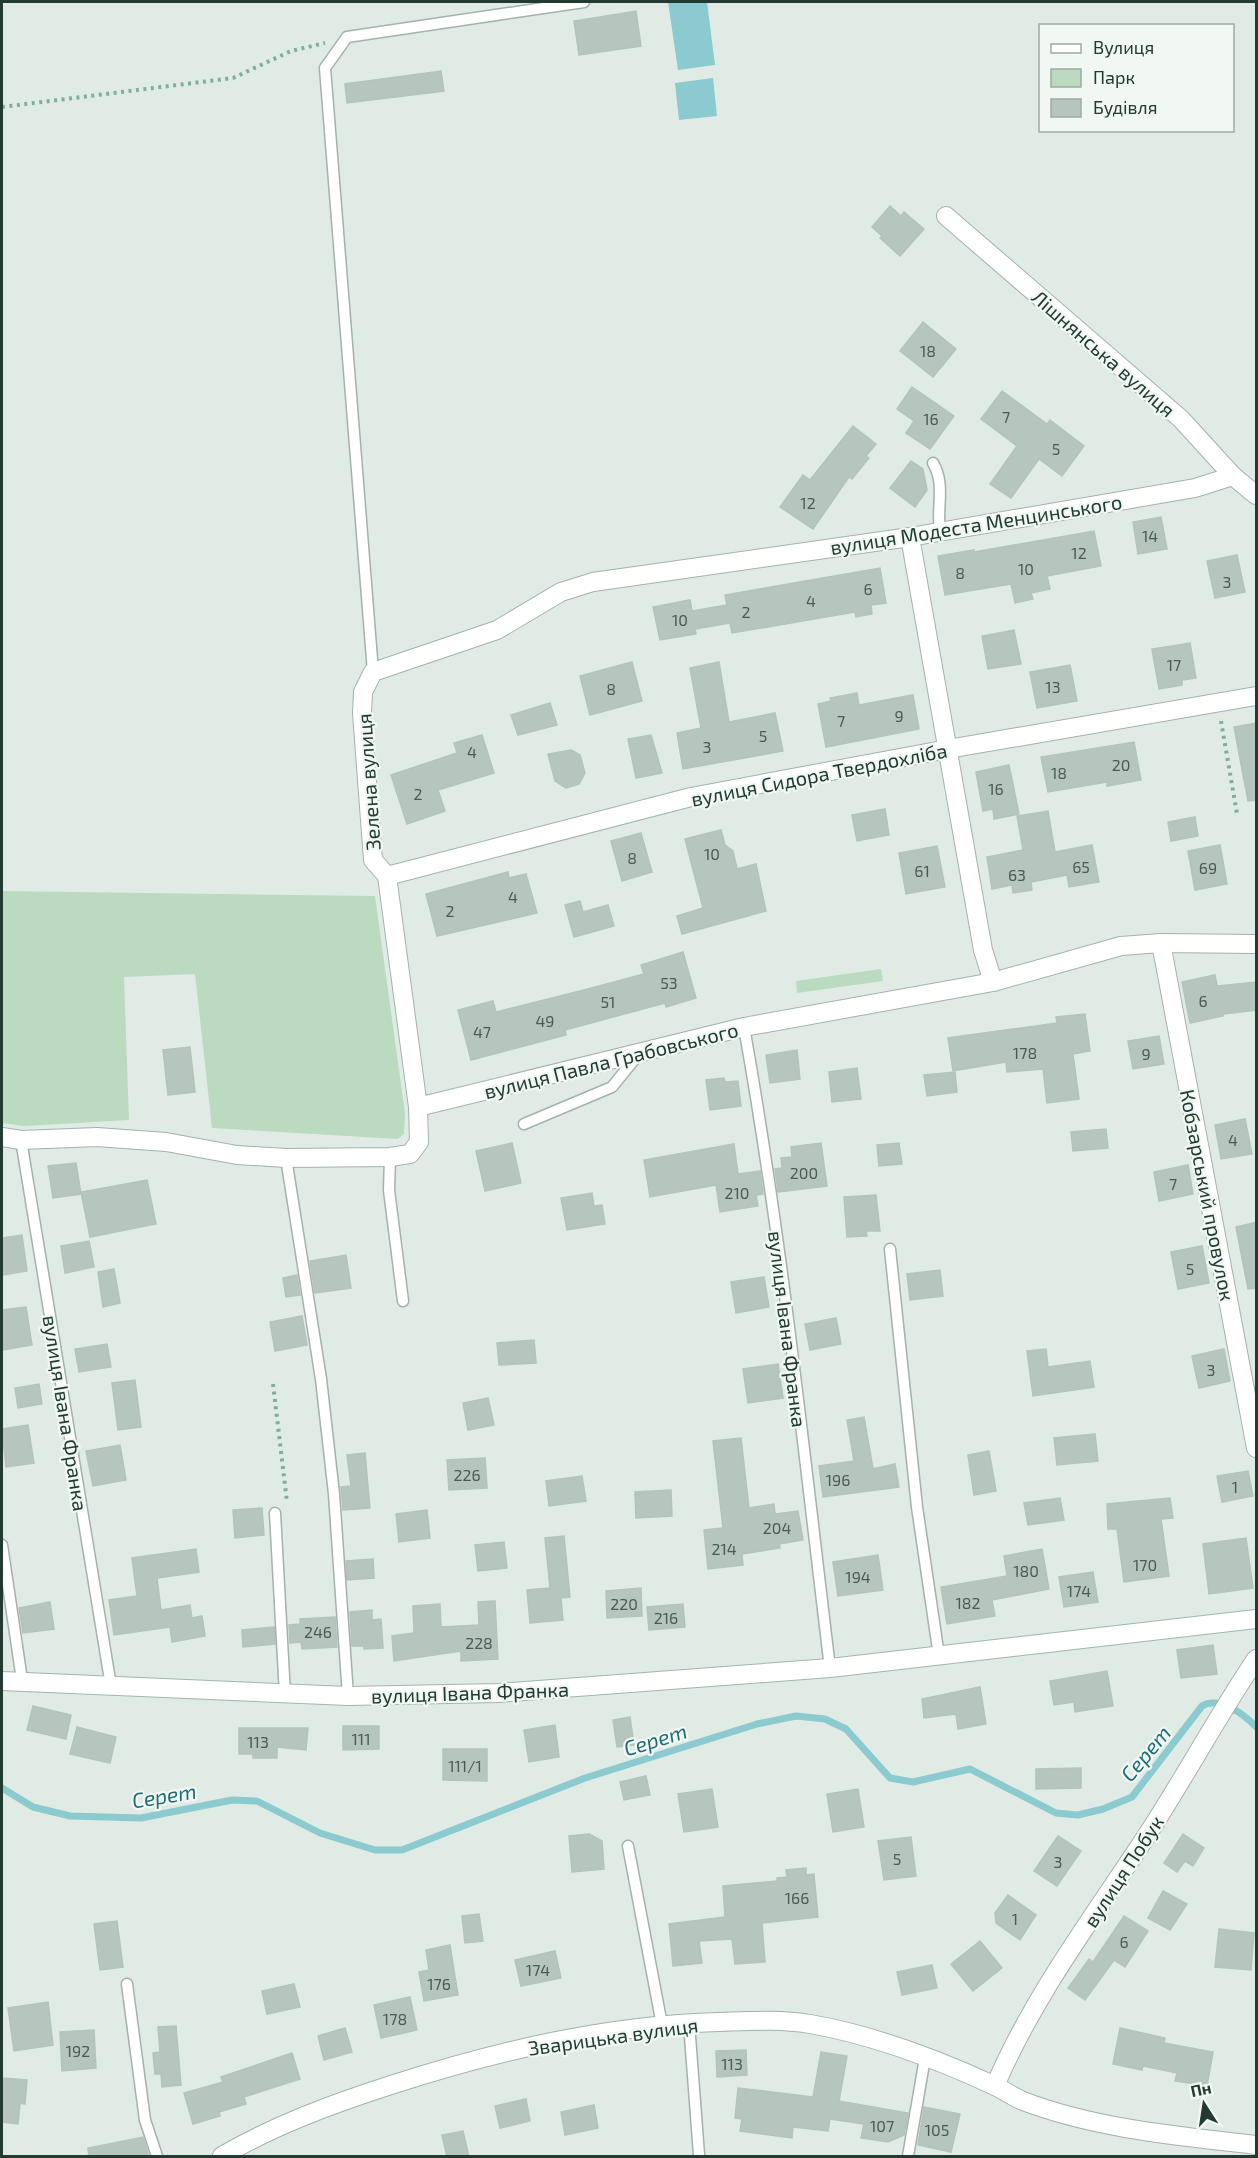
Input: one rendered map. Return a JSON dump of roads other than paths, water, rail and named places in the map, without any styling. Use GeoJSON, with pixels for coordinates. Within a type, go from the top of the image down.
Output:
{"type":"FeatureCollection","features":[{"type":"Feature","properties":{"kind":"street","name":"Лішнянська вулиця"},"geometry":{"type":"LineString","coordinates":[[946,216],[1181,419],[1233,476],[1257,495]]}},
{"type":"Feature","properties":{"kind":"street","name":"вулиця Модеста Менцинського"},"geometry":{"type":"LineString","coordinates":[[372,672],[498,630],[561,592],[593,582],[910,537],[1195,488],[1233,476]]}},
{"type":"Feature","properties":{"kind":"street"},"geometry":{"type":"LineString","coordinates":[[910,537],[983,950],[993,982]]}},
{"type":"Feature","properties":{"kind":"street","name":"Зелена вулиця"},"geometry":{"type":"LineString","coordinates":[[372,672],[363,692],[362,713],[373,860],[387,876],[418,1107]]}},
{"type":"Feature","properties":{"kind":"street","name":"вулиця Сидора Твердохліба"},"geometry":{"type":"LineString","coordinates":[[387,876],[691,797],[948,749],[1257,696]]}},
{"type":"Feature","properties":{"kind":"street","name":"вулиця Павла Грабовського"},"geometry":{"type":"LineString","coordinates":[[418,1107],[744,1027],[993,982],[1121,946],[1161,943],[1257,944]]}},
{"type":"Feature","properties":{"kind":"street","name":"Кобзарський провулок"},"geometry":{"type":"LineString","coordinates":[[1161,943],[1257,1448]]}},
{"type":"Feature","properties":{"kind":"street"},"geometry":{"type":"LineString","coordinates":[[2,1137],[21,1140],[97,1137],[166,1142],[237,1155],[286,1158],[390,1157],[410,1154],[419,1142],[418,1107]]}},
{"type":"Feature","properties":{"kind":"street","name":"вулиця Івана Франка"},"geometry":{"type":"LineString","coordinates":[[2,1681],[22,1680],[285,1695],[498,1693],[830,1668],[1257,1619]]}},
{"type":"Feature","properties":{"kind":"street","name":"вулиця Побук"},"geometry":{"type":"LineString","coordinates":[[995,2086],[1009,2053],[1049,1986],[1153,1826],[1220,1714],[1257,1659]]}},
{"type":"Feature","properties":{"kind":"street","name":"Зварицька вулиця"},"geometry":{"type":"LineString","coordinates":[[222,2157],[250,2140],[313,2110],[413,2078],[525,2047],[662,2025],[755,2021],[808,2024],[888,2044],[995,2086],[1021,2100],[1062,2114],[1136,2128],[1257,2145]]}},
{"type":"Feature","properties":{"kind":"lane"},"geometry":{"type":"LineString","coordinates":[[372,672],[325,68],[347,37],[584,2]]}},
{"type":"Feature","properties":{"kind":"lane"},"geometry":{"type":"LineString","coordinates":[[933,463],[941,480],[938,515],[940,532]]}},
{"type":"Feature","properties":{"kind":"lane","name":"вулиця Івана Франка"},"geometry":{"type":"LineString","coordinates":[[744,1027],[763,1140],[790,1338],[830,1668]]}},
{"type":"Feature","properties":{"kind":"lane"},"geometry":{"type":"LineString","coordinates":[[524,1124],[612,1088],[640,1052]]}},
{"type":"Feature","properties":{"kind":"lane","name":"вулиця Івана Франка"},"geometry":{"type":"LineString","coordinates":[[21,1140],[111,1686]]}},
{"type":"Feature","properties":{"kind":"lane"},"geometry":{"type":"LineString","coordinates":[[390,1157],[389,1191],[403,1301]]}},
{"type":"Feature","properties":{"kind":"lane"},"geometry":{"type":"LineString","coordinates":[[286,1158],[321,1379],[334,1494],[348,1696]]}},
{"type":"Feature","properties":{"kind":"lane"},"geometry":{"type":"LineString","coordinates":[[890,1249],[917,1507],[939,1656]]}},
{"type":"Feature","properties":{"kind":"lane"},"geometry":{"type":"LineString","coordinates":[[275,1513],[285,1695]]}},
{"type":"Feature","properties":{"kind":"lane"},"geometry":{"type":"LineString","coordinates":[[2,1545],[22,1680]]}},
{"type":"Feature","properties":{"kind":"lane"},"geometry":{"type":"LineString","coordinates":[[628,1846],[662,2025]]}},
{"type":"Feature","properties":{"kind":"lane"},"geometry":{"type":"LineString","coordinates":[[127,1984],[145,2120],[157,2157]]}},
{"type":"Feature","properties":{"kind":"lane"},"geometry":{"type":"LineString","coordinates":[[689,2023],[699,2155]]}},
{"type":"Feature","properties":{"kind":"lane"},"geometry":{"type":"LineString","coordinates":[[908,2156],[925,2058]]}},
{"type":"Feature","properties":{"kind":"water"},"geometry":{"type":"Polygon","coordinates":[[[668,2],[707,2],[715,65],[678,70],[668,2]]]}},
{"type":"Feature","properties":{"kind":"water"},"geometry":{"type":"Polygon","coordinates":[[[713,78],[717,116],[679,120],[675,83],[713,78]]]}},
{"type":"Feature","properties":{"kind":"waterway","name":"Серет"},"geometry":{"type":"LineString","coordinates":[[2,1788],[33,1807],[70,1816],[141,1818],[232,1800],[257,1801],[320,1833],[375,1850],[402,1850],[585,1778],[757,1724],[796,1716],[825,1719],[846,1729],[890,1778],[913,1782],[970,1769],[1056,1813],[1078,1815],[1103,1809],[1132,1797],[1202,1706],[1216,1703],[1231,1708],[1256,1727]]}}]}
